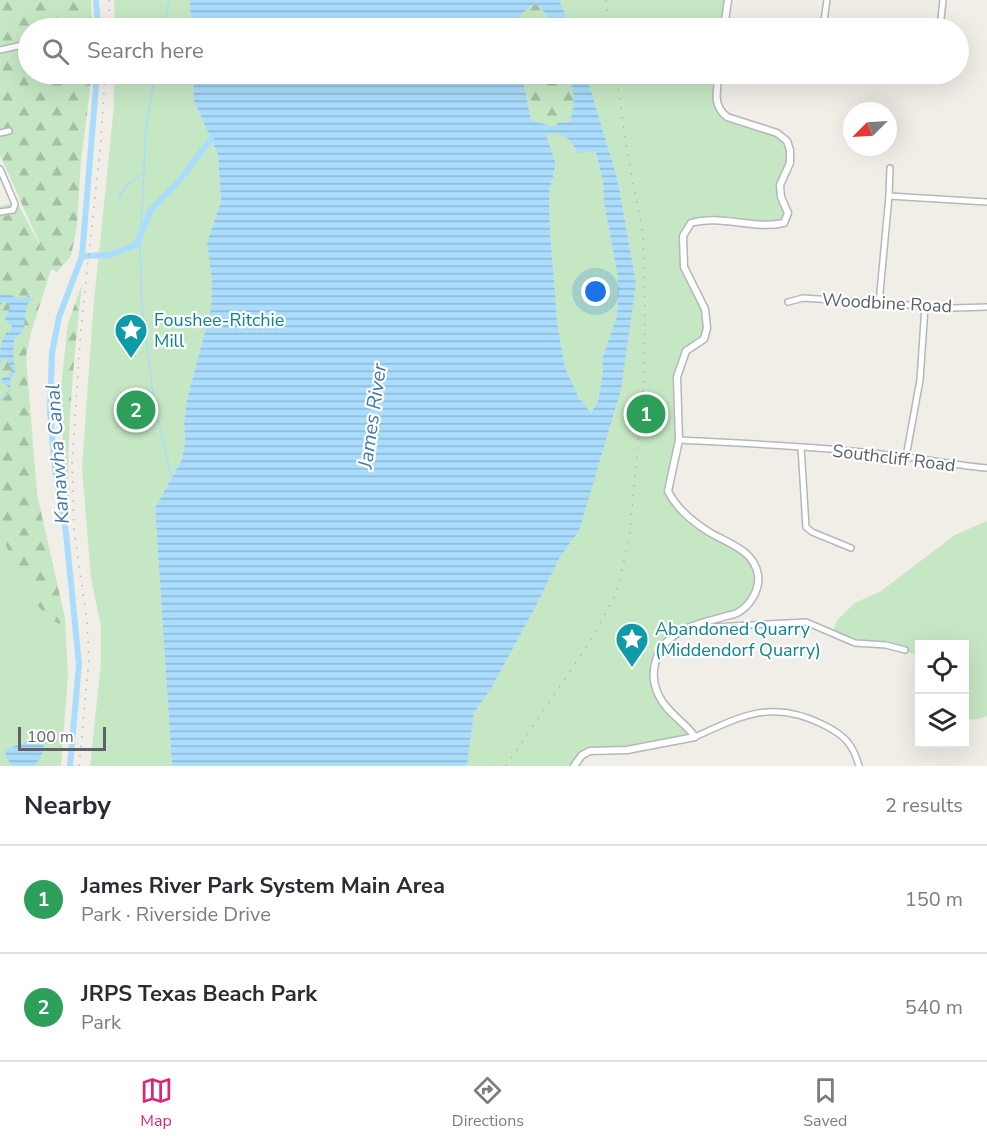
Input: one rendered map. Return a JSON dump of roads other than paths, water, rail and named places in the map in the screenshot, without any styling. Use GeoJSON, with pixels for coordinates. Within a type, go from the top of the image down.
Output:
{"type":"FeatureCollection","features":[{"type":"Feature","properties":{"kind":"street"},"geometry":{"type":"LineString","coordinates":[[725,18],[728,0]]}},
{"type":"Feature","properties":{"kind":"street"},"geometry":{"type":"LineString","coordinates":[[824,18],[827,0]]}},
{"type":"Feature","properties":{"kind":"street"},"geometry":{"type":"LineString","coordinates":[[941,18],[944,0]]}},
{"type":"Feature","properties":{"kind":"street"},"geometry":{"type":"LineString","coordinates":[[0,50],[18,46]]}},
{"type":"Feature","properties":{"kind":"street"},"geometry":{"type":"LineString","coordinates":[[695,737],[688,726],[663,704],[656,690],[653,672],[655,662],[663,645],[675,634],[701,623],[737,613],[748,605],[756,592],[759,578],[755,563],[744,551],[708,531],[680,509],[672,499],[668,485],[679,440],[677,377],[686,351],[704,339],[707,328],[705,309],[684,267],[683,236],[691,223],[703,220],[771,226],[784,223],[788,213],[781,197],[780,185],[790,163],[787,141],[777,133],[726,117],[720,112],[716,100],[718,84]]}},
{"type":"Feature","properties":{"kind":"street"},"geometry":{"type":"LineString","coordinates":[[0,133],[9,131]]}},
{"type":"Feature","properties":{"kind":"street"},"geometry":{"type":"LineString","coordinates":[[879,303],[890,168]]}},
{"type":"Feature","properties":{"kind":"street"},"geometry":{"type":"LineString","coordinates":[[0,169],[15,204],[13,210],[0,212]]}},
{"type":"Feature","properties":{"kind":"street"},"geometry":{"type":"LineString","coordinates":[[889,196],[987,202]]}},
{"type":"Feature","properties":{"kind":"street","name":"Woodbine Road"},"geometry":{"type":"LineString","coordinates":[[788,302],[803,298],[924,306],[987,307]]}},
{"type":"Feature","properties":{"kind":"street"},"geometry":{"type":"LineString","coordinates":[[906,457],[920,380],[924,306]]}},
{"type":"Feature","properties":{"kind":"street","name":"Southcliff Road"},"geometry":{"type":"LineString","coordinates":[[679,440],[801,447],[906,457],[957,466],[987,468]]}},
{"type":"Feature","properties":{"kind":"street"},"geometry":{"type":"LineString","coordinates":[[801,447],[806,527],[812,532],[851,548]]}},
{"type":"Feature","properties":{"kind":"street"},"geometry":{"type":"LineString","coordinates":[[701,623],[713,627],[806,622],[855,643],[886,645],[905,650]]}},
{"type":"Feature","properties":{"kind":"street"},"geometry":{"type":"LineString","coordinates":[[574,766],[582,756],[590,751],[634,749],[695,737],[751,714],[775,710],[812,719],[840,733],[850,743],[859,766]]}},
{"type":"Feature","properties":{"kind":"water"},"geometry":{"type":"Polygon","coordinates":[[[190,0],[559,0],[567,18],[549,18],[536,3],[519,18],[191,18],[190,0]]]}},
{"type":"Feature","properties":{"kind":"water","name":"James River"},"geometry":{"type":"Polygon","coordinates":[[[193,84],[524,84],[531,120],[554,127],[559,122],[570,123],[574,101],[572,84],[589,84],[618,181],[636,283],[621,389],[579,531],[560,557],[492,687],[474,713],[467,766],[172,766],[155,508],[182,459],[187,399],[211,309],[212,282],[207,242],[221,202],[218,155],[194,101],[193,84]],[[556,133],[546,135],[556,164],[549,193],[558,329],[565,367],[579,398],[591,413],[598,401],[603,370],[602,359],[617,316],[618,278],[604,203],[603,181],[595,151],[578,153],[570,140],[556,133]]]}},
{"type":"Feature","properties":{"kind":"water"},"geometry":{"type":"Polygon","coordinates":[[[8,294],[20,299],[29,296],[32,299],[27,305],[23,331],[14,339],[15,372],[10,380],[10,388],[0,381],[8,377],[12,369],[6,358],[2,359],[0,365],[3,340],[12,326],[5,320],[10,308],[9,303],[4,301],[0,305],[0,295],[8,294]]]}},
{"type":"Feature","properties":{"kind":"water"},"geometry":{"type":"Polygon","coordinates":[[[35,738],[43,743],[44,750],[35,766],[12,766],[5,750],[35,738]]]}},
{"type":"Feature","properties":{"kind":"waterway","name":"Kanawha Canal"},"geometry":{"type":"LineString","coordinates":[[96,0],[97,18]]}},
{"type":"Feature","properties":{"kind":"waterway"},"geometry":{"type":"LineString","coordinates":[[166,18],[169,0]]}},
{"type":"Feature","properties":{"kind":"waterway","name":"Kanawha Canal"},"geometry":{"type":"LineString","coordinates":[[70,766],[79,664],[66,533],[55,470],[50,410],[52,353],[59,317],[82,256],[96,84]]}},
{"type":"Feature","properties":{"kind":"waterway"},"geometry":{"type":"LineString","coordinates":[[153,84],[146,126],[140,250],[142,305],[155,409],[172,478]]}},
{"type":"Feature","properties":{"kind":"waterway"},"geometry":{"type":"LineString","coordinates":[[82,256],[110,255],[136,245],[151,210],[178,182],[211,139]]}},
{"type":"Feature","properties":{"kind":"waterway"},"geometry":{"type":"LineString","coordinates":[[118,199],[127,185],[144,173]]}},
{"type":"Feature","properties":{"kind":"waterway"},"geometry":{"type":"LineString","coordinates":[[0,400],[8,394],[10,388]]}},
{"type":"Feature","properties":{"kind":"railway"},"geometry":{"type":"LineString","coordinates":[[109,0],[110,18]]}},
{"type":"Feature","properties":{"kind":"railway"},"geometry":{"type":"LineString","coordinates":[[606,0],[609,18]]}},
{"type":"Feature","properties":{"kind":"railway"},"geometry":{"type":"LineString","coordinates":[[79,766],[89,660],[87,622],[74,530],[72,463],[81,328],[101,140],[104,84]]}},
{"type":"Feature","properties":{"kind":"railway"},"geometry":{"type":"LineString","coordinates":[[506,766],[588,645],[616,594],[629,540],[644,381],[645,306],[643,235],[617,84]]}},
{"type":"Feature","properties":{"kind":"place","name":"Foushee-Ritchie Mill"},"geometry":{"type":"Point","coordinates":[131,359]}},
{"type":"Feature","properties":{"kind":"place","name":"JRPS Texas Beach Park"},"geometry":{"type":"Point","coordinates":[136,410]}},
{"type":"Feature","properties":{"kind":"place","name":"James River Park System Main Area"},"geometry":{"type":"Point","coordinates":[646,414]}},
{"type":"Feature","properties":{"kind":"place","name":"Abandoned Quarry (Middendorf Quarry)"},"geometry":{"type":"Point","coordinates":[632,668]}}]}
